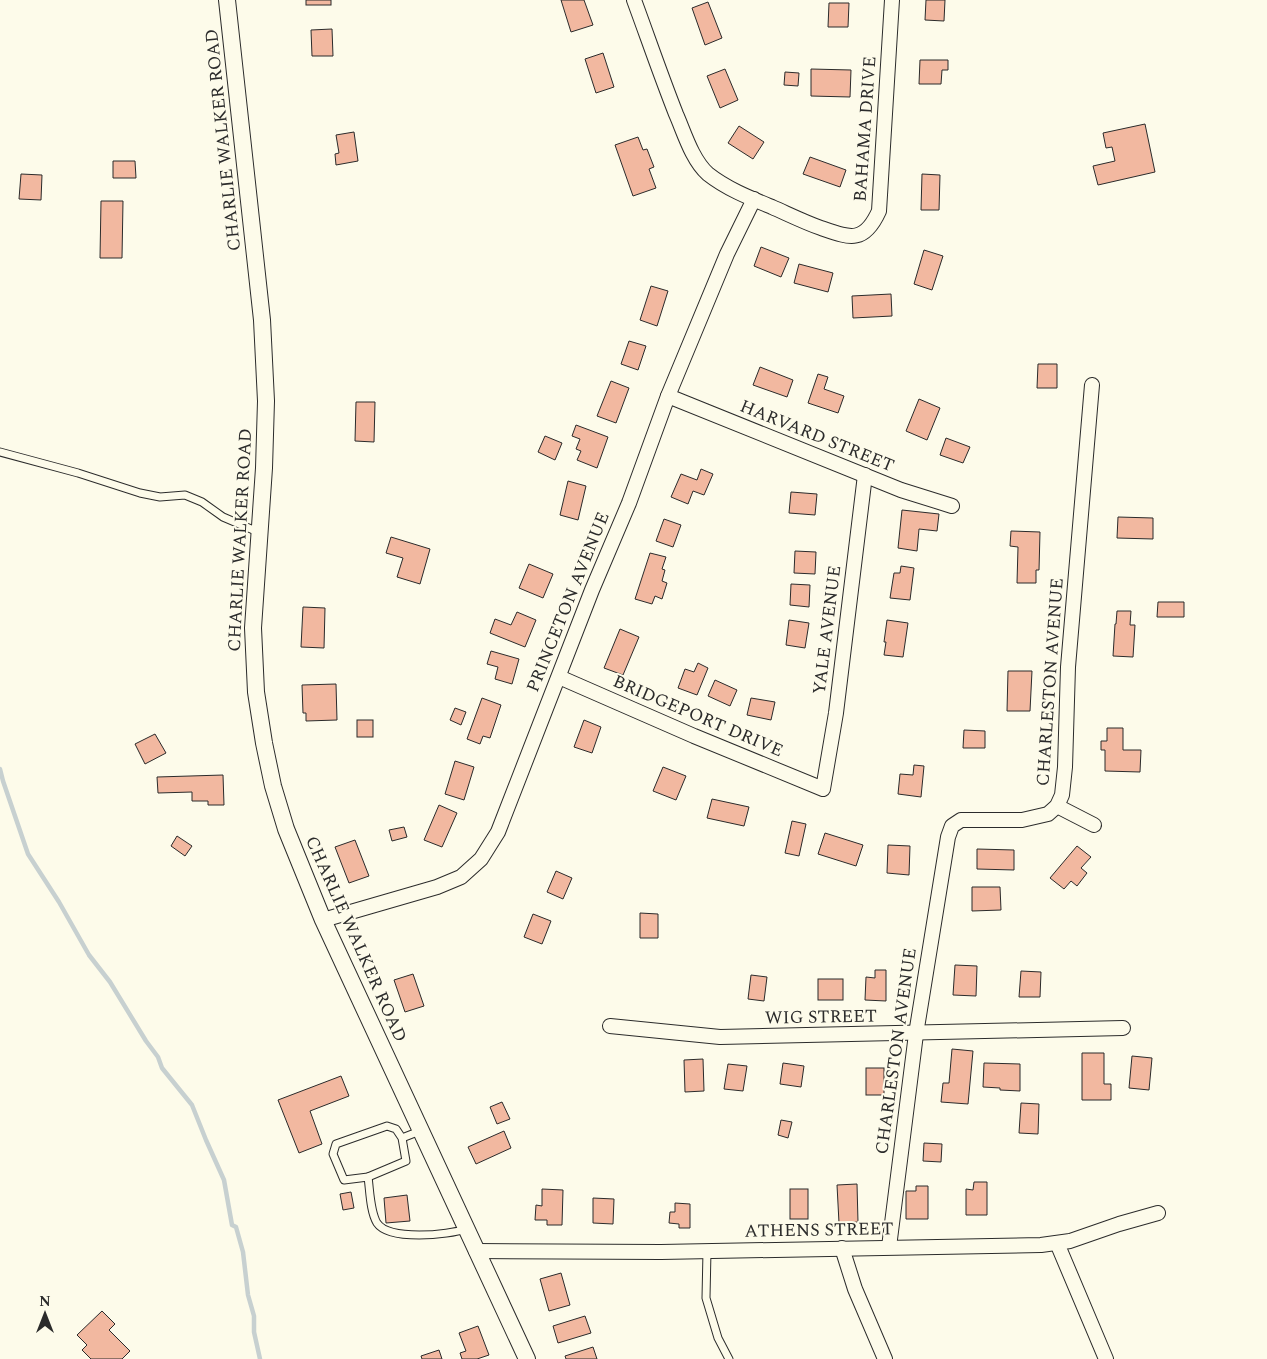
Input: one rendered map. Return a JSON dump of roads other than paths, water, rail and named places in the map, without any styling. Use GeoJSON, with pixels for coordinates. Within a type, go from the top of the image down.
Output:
{"type":"FeatureCollection","features":[{"type":"Feature","properties":{"kind":"street","name":"CHARLIE WALKER ROAD"},"geometry":{"type":"LineString","coordinates":[[227,0],[262,320],[266,401],[264,468],[253,628],[256,692],[273,786],[286,829],[323,920],[527,1359]]}},
{"type":"Feature","properties":{"kind":"street"},"geometry":{"type":"LineString","coordinates":[[634,0],[690,148],[706,172],[728,188],[754,199]]}},
{"type":"Feature","properties":{"kind":"street","name":"BAHAMA DRIVE"},"geometry":{"type":"LineString","coordinates":[[754,199],[841,235],[853,237],[865,232],[874,223],[879,211],[892,0]]}},
{"type":"Feature","properties":{"kind":"street","name":"PRINCETON AVENUE"},"geometry":{"type":"LineString","coordinates":[[323,920],[437,887],[461,878],[481,859],[498,832],[668,396],[727,254],[754,199]]}},
{"type":"Feature","properties":{"kind":"street","name":"CHARLESTON AVENUE"},"geometry":{"type":"LineString","coordinates":[[889,1247],[916,1034],[948,837],[952,826],[961,820],[1022,820],[1048,814],[1057,806],[1062,795],[1065,767],[1068,667],[1092,385]]}},
{"type":"Feature","properties":{"kind":"street","name":"HARVARD STREET"},"geometry":{"type":"LineString","coordinates":[[668,396],[901,490],[952,506]]}},
{"type":"Feature","properties":{"kind":"street","name":"YALE AVENUE"},"geometry":{"type":"LineString","coordinates":[[823,789],[836,713],[865,475]]}},
{"type":"Feature","properties":{"kind":"street","name":"BRIDGEPORT DRIVE"},"geometry":{"type":"LineString","coordinates":[[559,677],[694,736],[823,789]]}},
{"type":"Feature","properties":{"kind":"street"},"geometry":{"type":"LineString","coordinates":[[1057,806],[1094,825]]}},
{"type":"Feature","properties":{"kind":"street","name":"WIG STREET"},"geometry":{"type":"LineString","coordinates":[[610,1026],[720,1037],[1123,1028]]}},
{"type":"Feature","properties":{"kind":"street","name":"ATHENS STREET"},"geometry":{"type":"LineString","coordinates":[[476,1251],[707,1252],[1041,1245],[1070,1241],[1158,1213]]}},
{"type":"Feature","properties":{"kind":"street"},"geometry":{"type":"LineString","coordinates":[[1057,1243],[1106,1359]]}},
{"type":"Feature","properties":{"kind":"street"},"geometry":{"type":"LineString","coordinates":[[842,1248],[855,1289],[885,1359]]}},
{"type":"Feature","properties":{"kind":"lane"},"geometry":{"type":"LineString","coordinates":[[0,452],[78,473],[140,493],[160,497],[184,494],[202,502],[223,517],[259,533]]}},
{"type":"Feature","properties":{"kind":"lane"},"geometry":{"type":"LineString","coordinates":[[387,1126],[396,1129],[402,1138],[406,1160],[368,1177],[344,1180],[333,1154],[336,1144],[387,1126]]}},
{"type":"Feature","properties":{"kind":"lane"},"geometry":{"type":"LineString","coordinates":[[402,1138],[421,1131]]}},
{"type":"Feature","properties":{"kind":"lane"},"geometry":{"type":"LineString","coordinates":[[368,1177],[374,1214],[378,1224],[384,1229],[422,1235],[438,1235],[466,1229]]}},
{"type":"Feature","properties":{"kind":"lane"},"geometry":{"type":"LineString","coordinates":[[707,1252],[706,1298],[718,1338],[729,1359]]}},
{"type":"Feature","properties":{"kind":"waterway"},"geometry":{"type":"LineString","coordinates":[[0,769],[28,854],[59,902],[89,955],[110,982],[158,1057],[162,1068],[192,1105],[224,1180],[232,1225],[236,1227],[243,1252],[248,1295],[254,1316],[254,1332],[260,1359]]}}]}
